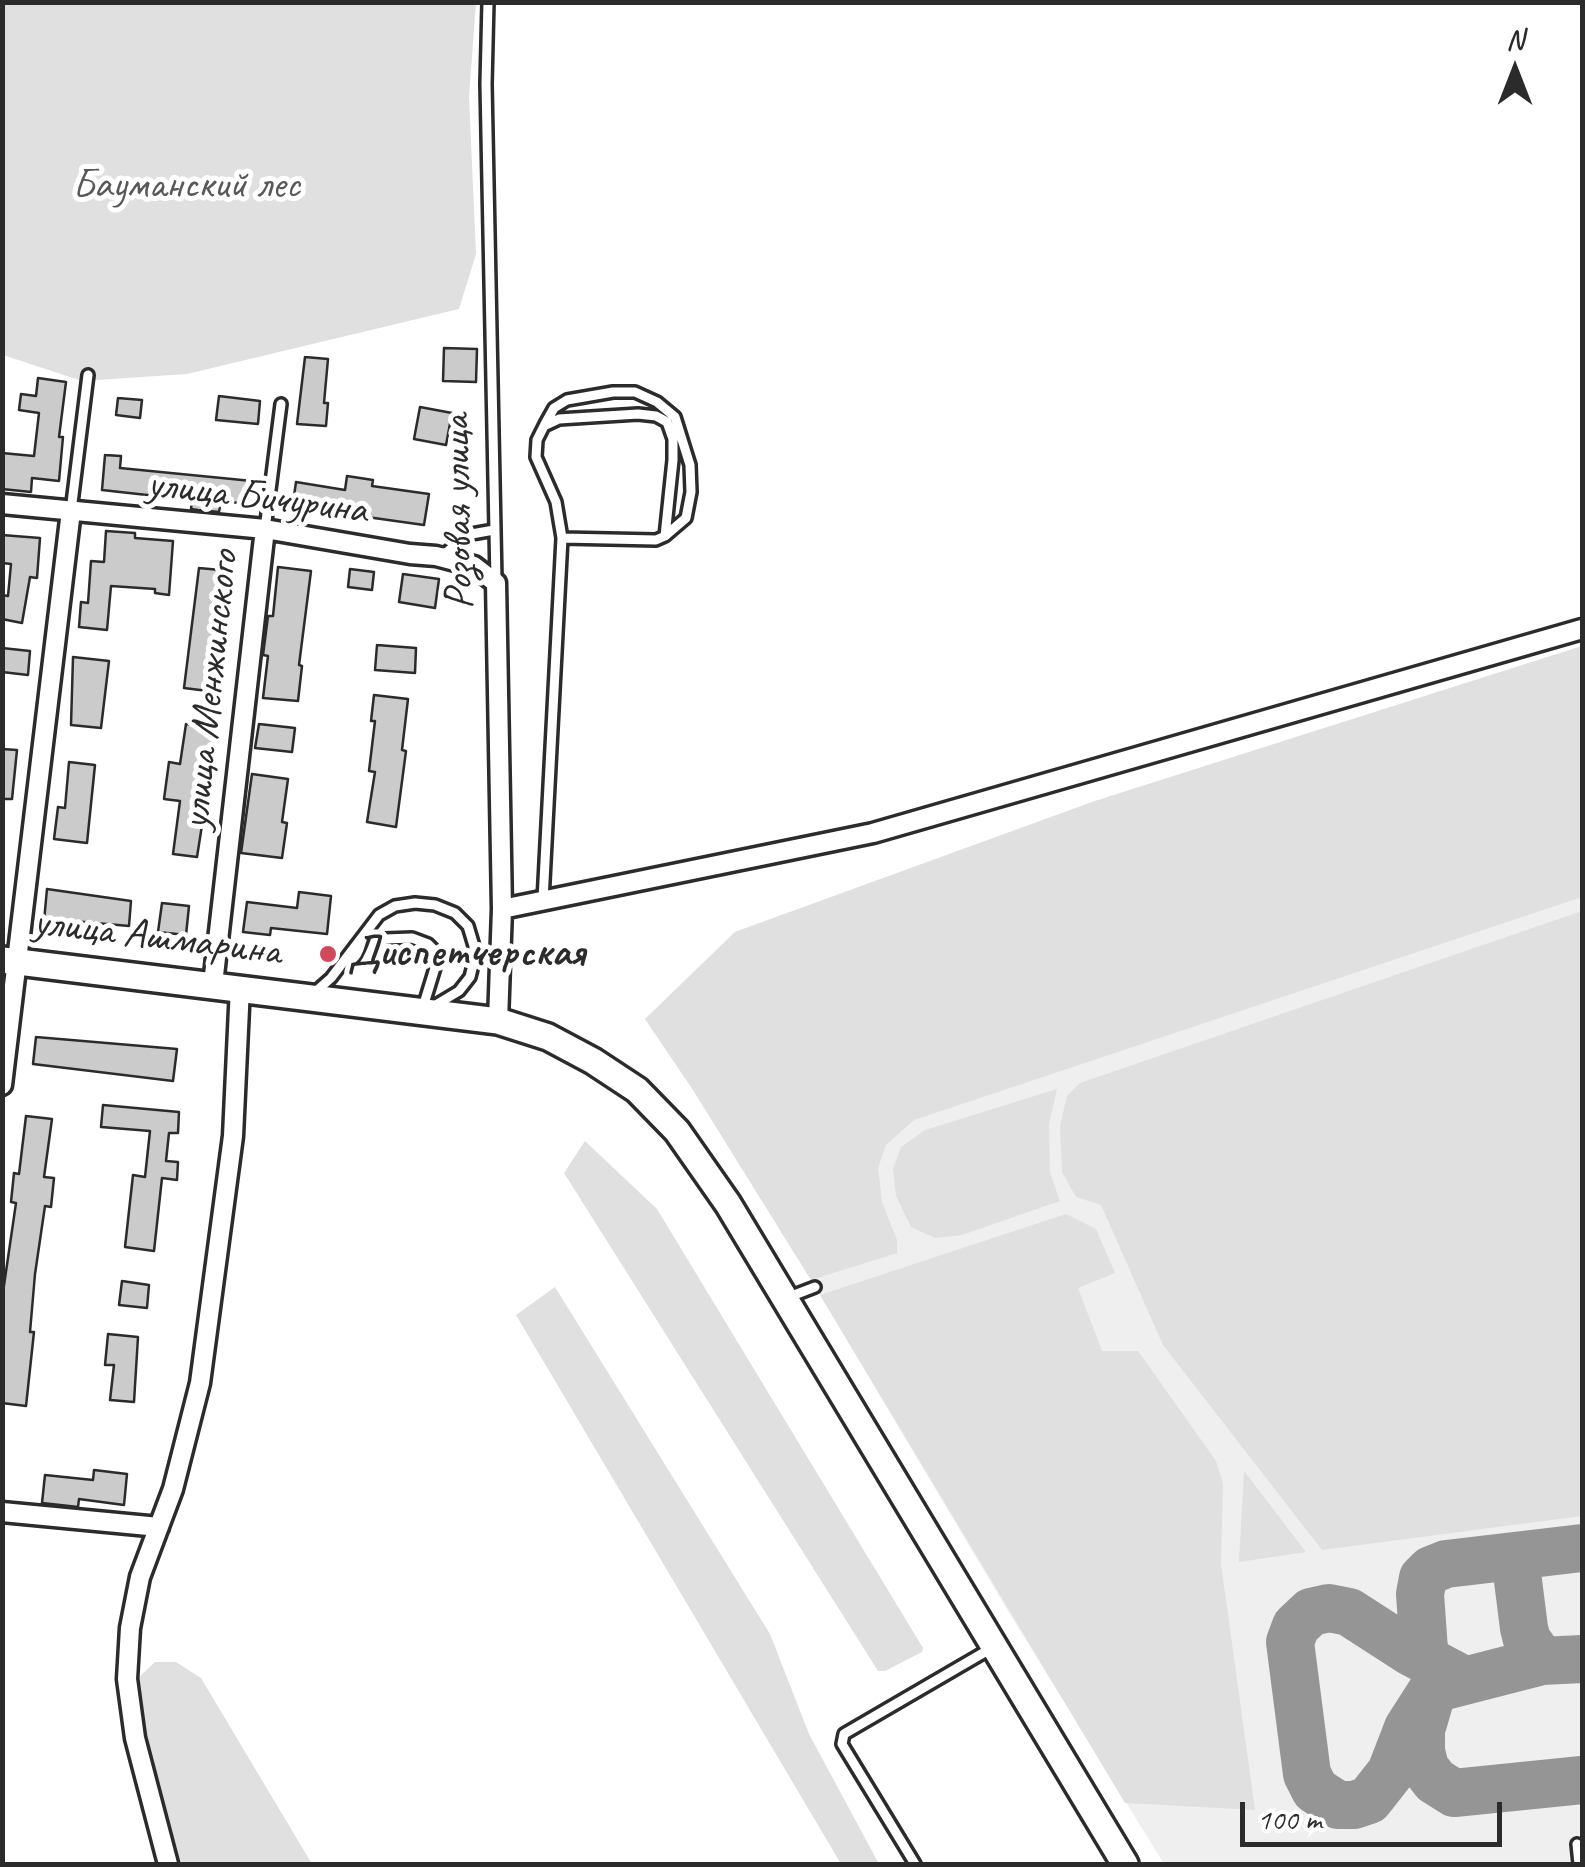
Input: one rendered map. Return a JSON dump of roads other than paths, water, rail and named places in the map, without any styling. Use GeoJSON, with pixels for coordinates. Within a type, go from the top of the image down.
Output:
{"type":"FeatureCollection","features":[{"type":"Feature","properties":{"kind":"street","name":"улица Бичурина"},"geometry":{"type":"LineString","coordinates":[[2,504],[265,529],[436,556],[474,566],[496,583]]}},
{"type":"Feature","properties":{"kind":"street"},"geometry":{"type":"LineString","coordinates":[[2,1084],[10,961],[71,511]]}},
{"type":"Feature","properties":{"kind":"street","name":"улица Менжинского"},"geometry":{"type":"LineString","coordinates":[[213,984],[265,529]]}},
{"type":"Feature","properties":{"kind":"street","name":"Розовая улица"},"geometry":{"type":"LineString","coordinates":[[496,583],[502,908],[498,1021]]}},
{"type":"Feature","properties":{"kind":"street"},"geometry":{"type":"LineString","coordinates":[[502,908],[872,833],[1582,629]]}},
{"type":"Feature","properties":{"kind":"street","name":"улица Ашмарина"},"geometry":{"type":"LineString","coordinates":[[10,961],[498,1021],[548,1038],[593,1061],[636,1090],[677,1132],[728,1204],[1125,1864]]}},
{"type":"Feature","properties":{"kind":"street"},"geometry":{"type":"LineString","coordinates":[[167,1864],[135,1738],[127,1679],[130,1628],[140,1577],[190,1429],[210,1317],[233,1136],[240,987]]}},
{"type":"Feature","properties":{"kind":"street"},"geometry":{"type":"LineString","coordinates":[[2,1512],[159,1527]]}},
{"type":"Feature","properties":{"kind":"lane","name":"Розовая улица"},"geometry":{"type":"LineString","coordinates":[[488,2],[486,84],[496,583]]}},
{"type":"Feature","properties":{"kind":"lane"},"geometry":{"type":"LineString","coordinates":[[71,511],[88,374]]}},
{"type":"Feature","properties":{"kind":"lane"},"geometry":{"type":"LineString","coordinates":[[543,900],[562,538],[556,502],[536,457],[537,440],[554,408],[566,400],[635,392],[657,402],[671,420],[690,465],[691,492],[686,518],[656,540],[562,538]]}},
{"type":"Feature","properties":{"kind":"lane","name":"улица Менжинского"},"geometry":{"type":"LineString","coordinates":[[265,529],[281,404]]}},
{"type":"Feature","properties":{"kind":"lane"},"geometry":{"type":"LineString","coordinates":[[544,426],[559,419],[638,414],[671,420]]}},
{"type":"Feature","properties":{"kind":"lane"},"geometry":{"type":"LineString","coordinates":[[665,536],[673,460],[671,420]]}},
{"type":"Feature","properties":{"kind":"lane"},"geometry":{"type":"LineString","coordinates":[[436,556],[447,552],[466,535],[494,530]]}},
{"type":"Feature","properties":{"kind":"lane"},"geometry":{"type":"LineString","coordinates":[[310,996],[331,978],[379,915],[395,906],[435,905],[455,914],[468,926],[474,946],[470,976],[451,997],[422,1010]]}},
{"type":"Feature","properties":{"kind":"lane"},"geometry":{"type":"LineString","coordinates":[[342,962],[385,939],[412,938],[428,944],[433,949],[436,968],[422,1010]]}},
{"type":"Feature","properties":{"kind":"lane"},"geometry":{"type":"LineString","coordinates":[[784,1299],[815,1287]]}},
{"type":"Feature","properties":{"kind":"lane"},"geometry":{"type":"LineString","coordinates":[[914,1864],[842,1744],[844,1734],[992,1648]]}},
{"type":"Feature","properties":{"kind":"lane"},"geometry":{"type":"LineString","coordinates":[[1576,1844],[1579,1864]]}},
{"type":"Feature","properties":{"kind":"place","name":"Диспетчерская"},"geometry":{"type":"Point","coordinates":[328,954]}},
{"type":"Feature","properties":{"kind":"park label","name":"Бауманский лес"},"geometry":{"type":"Point","coordinates":[186,186]}}]}
